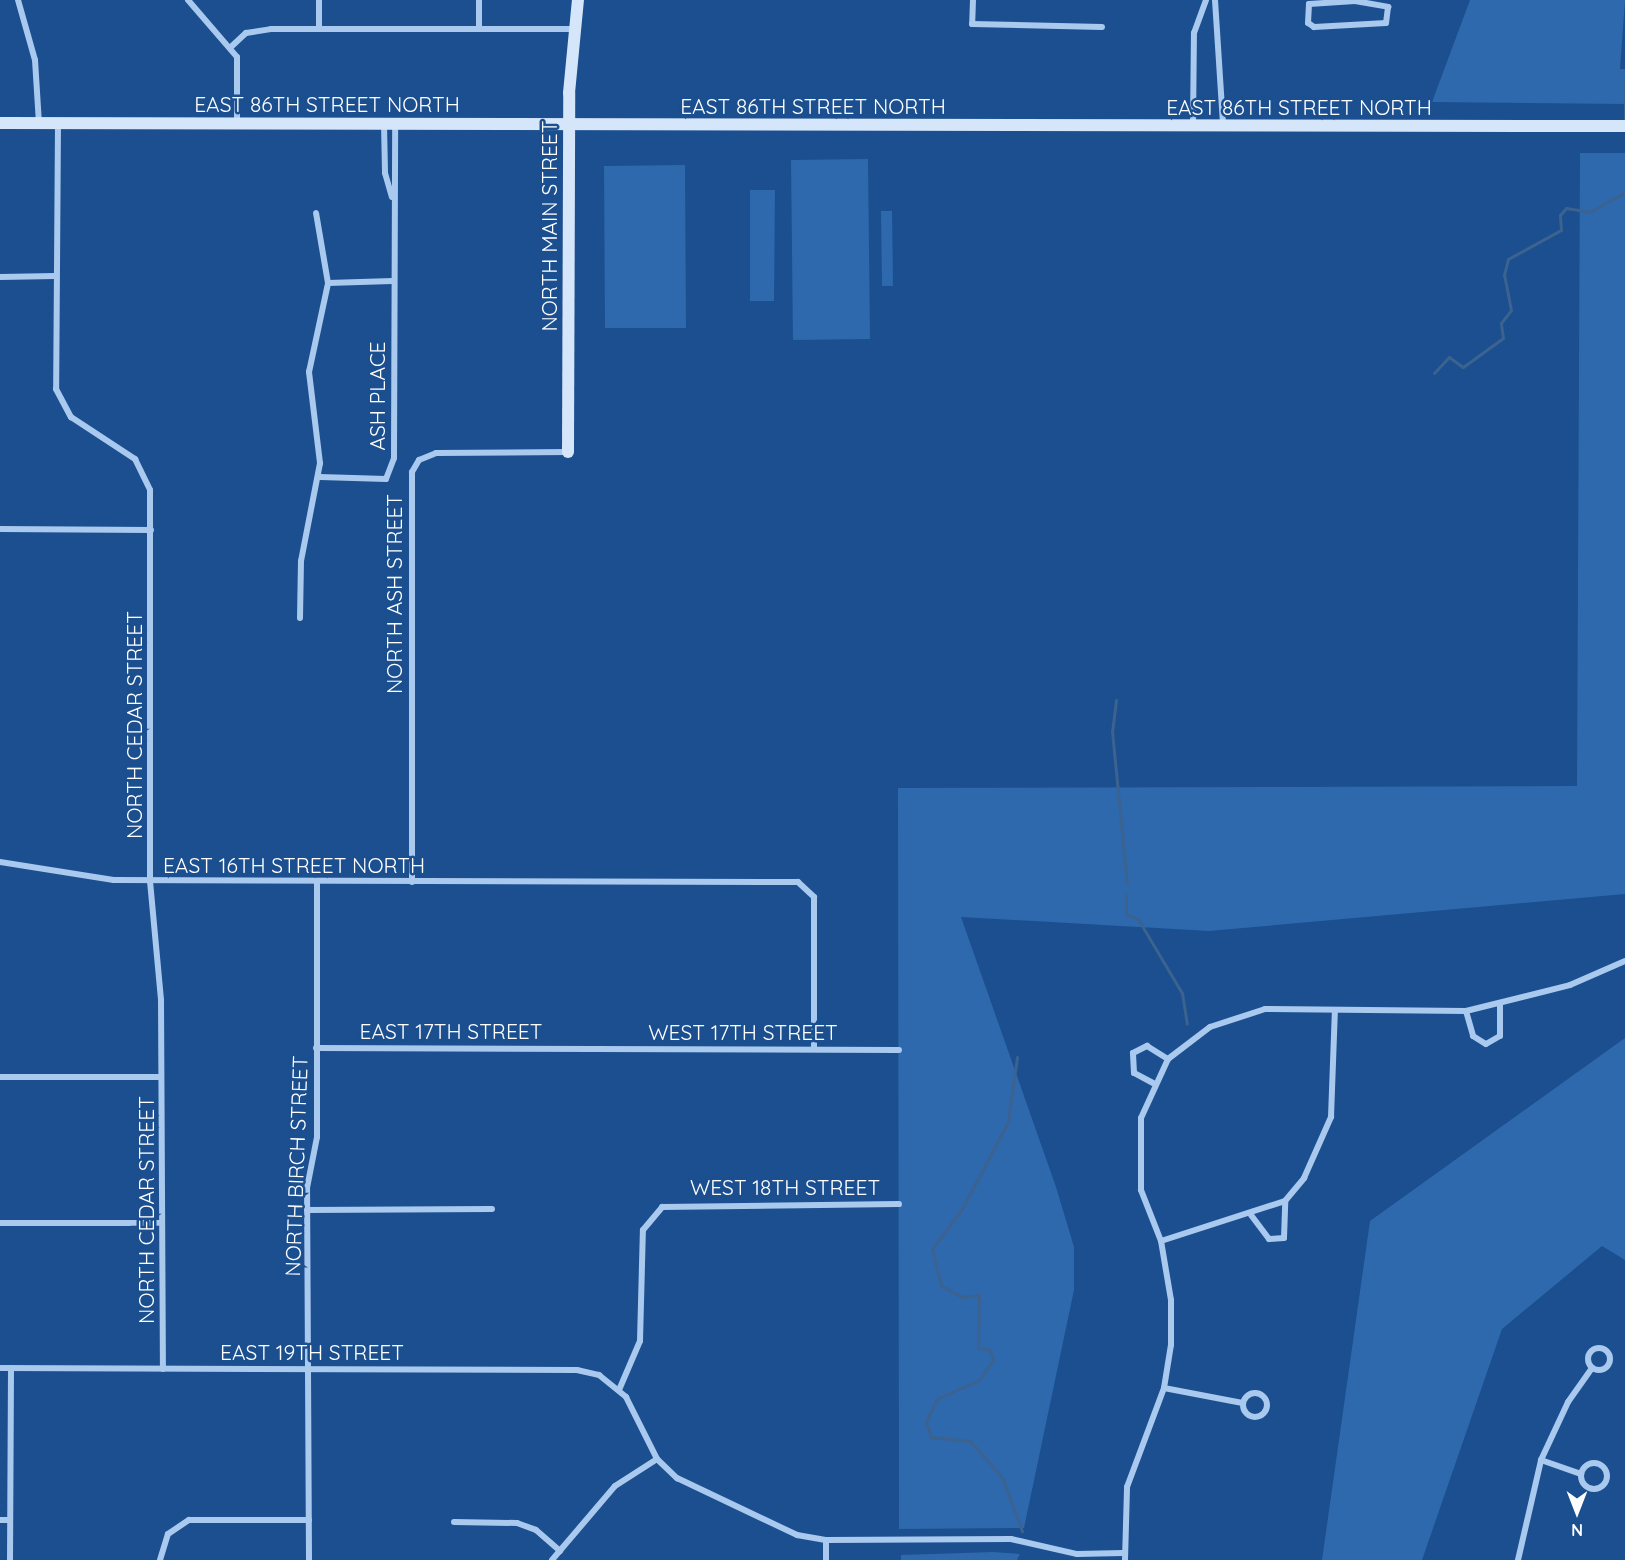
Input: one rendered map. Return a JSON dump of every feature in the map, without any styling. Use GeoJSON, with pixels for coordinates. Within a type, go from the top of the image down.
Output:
{"type":"FeatureCollection","features":[{"type":"Feature","properties":{"kind":"street"},"geometry":{"type":"LineString","coordinates":[[18,0],[35,60],[39,123]]}},
{"type":"Feature","properties":{"kind":"street"},"geometry":{"type":"LineString","coordinates":[[188,0],[232,46],[238,68],[237,123]]}},
{"type":"Feature","properties":{"kind":"street"},"geometry":{"type":"LineString","coordinates":[[319,0],[319,29]]}},
{"type":"Feature","properties":{"kind":"street"},"geometry":{"type":"LineString","coordinates":[[479,0],[479,28]]}},
{"type":"Feature","properties":{"kind":"street","name":"NORTH MAIN STREET"},"geometry":{"type":"LineString","coordinates":[[568,452],[569,124],[578,0]]}},
{"type":"Feature","properties":{"kind":"street"},"geometry":{"type":"LineString","coordinates":[[973,0],[972,24],[1102,27]]}},
{"type":"Feature","properties":{"kind":"street"},"geometry":{"type":"LineString","coordinates":[[1193,125],[1194,33],[1206,0]]}},
{"type":"Feature","properties":{"kind":"street"},"geometry":{"type":"LineString","coordinates":[[1215,0],[1223,125]]}},
{"type":"Feature","properties":{"kind":"street"},"geometry":{"type":"LineString","coordinates":[[1355,1],[1388,7],[1386,23],[1314,27],[1304,12],[1316,2],[1355,1]]}},
{"type":"Feature","properties":{"kind":"street"},"geometry":{"type":"LineString","coordinates":[[232,46],[258,30],[577,28]]}},
{"type":"Feature","properties":{"kind":"street","name":"EAST 86TH STREET NORTH"},"geometry":{"type":"LineString","coordinates":[[0,123],[1625,126]]}},
{"type":"Feature","properties":{"kind":"street","name":"NORTH CEDAR STREET"},"geometry":{"type":"LineString","coordinates":[[58,123],[55,276],[58,398],[76,421],[142,467],[150,490],[150,881],[160,978],[163,1369]]}},
{"type":"Feature","properties":{"kind":"street","name":"ASH PLACE"},"geometry":{"type":"LineString","coordinates":[[320,477],[377,480],[390,473],[393,203],[389,124]]}},
{"type":"Feature","properties":{"kind":"street"},"geometry":{"type":"LineString","coordinates":[[300,618],[301,561],[320,477],[309,372],[328,283],[316,213]]}},
{"type":"Feature","properties":{"kind":"street"},"geometry":{"type":"LineString","coordinates":[[0,277],[55,276]]}},
{"type":"Feature","properties":{"kind":"street"},"geometry":{"type":"LineString","coordinates":[[328,283],[392,282]]}},
{"type":"Feature","properties":{"kind":"street","name":"NORTH ASH STREET"},"geometry":{"type":"LineString","coordinates":[[412,882],[412,472],[418,460],[436,453],[568,452]]}},
{"type":"Feature","properties":{"kind":"street"},"geometry":{"type":"LineString","coordinates":[[0,529],[151,530]]}},
{"type":"Feature","properties":{"kind":"street","name":"EAST 16TH STREET NORTH"},"geometry":{"type":"LineString","coordinates":[[0,862],[99,879],[150,881],[798,882],[814,897],[814,1049]]}},
{"type":"Feature","properties":{"kind":"street","name":"NORTH BIRCH STREET"},"geometry":{"type":"LineString","coordinates":[[309,1560],[307,1210],[317,1137],[317,882]]}},
{"type":"Feature","properties":{"kind":"street"},"geometry":{"type":"LineString","coordinates":[[619,1390],[635,1411],[657,1459],[687,1485],[778,1529],[826,1540],[1011,1539],[1077,1554],[1124,1557],[1127,1487],[1164,1388],[1171,1300],[1161,1241],[1141,1190],[1140,1118],[1153,1083],[1168,1059],[1181,1045],[1234,1016],[1265,1009],[1466,1011],[1570,985],[1625,962]]}},
{"type":"Feature","properties":{"kind":"street"},"geometry":{"type":"LineString","coordinates":[[1466,1011],[1473,1036],[1486,1044],[1500,1036],[1500,1004]]}},
{"type":"Feature","properties":{"kind":"street"},"geometry":{"type":"LineString","coordinates":[[1161,1241],[1251,1215],[1285,1201],[1304,1178],[1331,1117],[1335,1010]]}},
{"type":"Feature","properties":{"kind":"street"},"geometry":{"type":"LineString","coordinates":[[1153,1083],[1134,1073],[1133,1053],[1147,1046],[1168,1059]]}},
{"type":"Feature","properties":{"kind":"street","name":"EAST 17TH STREET"},"geometry":{"type":"LineString","coordinates":[[316,1048],[586,1047]]}},
{"type":"Feature","properties":{"kind":"street","name":"WEST 17TH STREET"},"geometry":{"type":"LineString","coordinates":[[586,1047],[899,1050]]}},
{"type":"Feature","properties":{"kind":"street"},"geometry":{"type":"LineString","coordinates":[[0,1077],[161,1077]]}},
{"type":"Feature","properties":{"kind":"street"},"geometry":{"type":"LineString","coordinates":[[1251,1215],[1269,1239],[1284,1238],[1285,1201]]}},
{"type":"Feature","properties":{"kind":"street","name":"WEST 18TH STREET"},"geometry":{"type":"LineString","coordinates":[[619,1390],[640,1341],[643,1230],[653,1213],[671,1204],[899,1204]]}},
{"type":"Feature","properties":{"kind":"street"},"geometry":{"type":"LineString","coordinates":[[307,1210],[492,1209]]}},
{"type":"Feature","properties":{"kind":"street"},"geometry":{"type":"LineString","coordinates":[[0,1223],[162,1223]]}},
{"type":"Feature","properties":{"kind":"street","name":"EAST 19TH STREET"},"geometry":{"type":"LineString","coordinates":[[0,1368],[577,1370],[619,1390]]}},
{"type":"Feature","properties":{"kind":"street"},"geometry":{"type":"LineString","coordinates":[[10,1560],[11,1368]]}},
{"type":"Feature","properties":{"kind":"street"},"geometry":{"type":"LineString","coordinates":[[1518,1560],[1541,1460],[1568,1402],[1592,1368]]}},
{"type":"Feature","properties":{"kind":"street"},"geometry":{"type":"LineString","coordinates":[[1164,1388],[1243,1403],[1254,1418],[1268,1407],[1258,1393],[1243,1403]]}},
{"type":"Feature","properties":{"kind":"street"},"geometry":{"type":"LineString","coordinates":[[552,1560],[615,1486],[657,1459]]}},
{"type":"Feature","properties":{"kind":"street"},"geometry":{"type":"LineString","coordinates":[[1541,1460],[1581,1474],[1591,1489],[1606,1479],[1597,1464],[1581,1474]]}},
{"type":"Feature","properties":{"kind":"street"},"geometry":{"type":"LineString","coordinates":[[160,1560],[172,1529],[196,1519],[309,1520]]}},
{"type":"Feature","properties":{"kind":"street"},"geometry":{"type":"LineString","coordinates":[[0,1520],[10,1520]]}},
{"type":"Feature","properties":{"kind":"street"},"geometry":{"type":"LineString","coordinates":[[454,1522],[517,1523],[536,1530],[560,1551]]}},
{"type":"Feature","properties":{"kind":"street"},"geometry":{"type":"LineString","coordinates":[[826,1540],[826,1560]]}},
{"type":"Feature","properties":{"kind":"shaded area"},"geometry":{"type":"Polygon","coordinates":[[[1470,0],[1625,0],[1620,69],[1625,69],[1625,104],[1432,102],[1470,0]]]}},
{"type":"Feature","properties":{"kind":"shaded area"},"geometry":{"type":"Polygon","coordinates":[[[1580,153],[1625,153],[1625,894],[1209,931],[961,917],[1056,1187],[1074,1247],[1074,1290],[1024,1528],[899,1529],[898,788],[1577,786],[1580,153]]]}},
{"type":"Feature","properties":{"kind":"shaded area"},"geometry":{"type":"Polygon","coordinates":[[[868,159],[870,339],[793,340],[791,160],[868,159]]]}},
{"type":"Feature","properties":{"kind":"shaded area"},"geometry":{"type":"Polygon","coordinates":[[[685,165],[686,328],[605,328],[604,166],[685,165]]]}},
{"type":"Feature","properties":{"kind":"shaded area"},"geometry":{"type":"Polygon","coordinates":[[[750,190],[775,190],[774,301],[750,301],[750,190]]]}},
{"type":"Feature","properties":{"kind":"shaded area"},"geometry":{"type":"Polygon","coordinates":[[[881,211],[892,211],[893,286],[882,286],[881,211]]]}},
{"type":"Feature","properties":{"kind":"shaded area"},"geometry":{"type":"Polygon","coordinates":[[[1625,1038],[1625,1260],[1602,1246],[1502,1329],[1422,1560],[1322,1560],[1370,1221],[1625,1038]]]}},
{"type":"Feature","properties":{"kind":"shaded area"},"geometry":{"type":"Polygon","coordinates":[[[993,1552],[1020,1554],[1017,1560],[901,1560],[901,1555],[993,1552]]]}},
{"type":"Feature","properties":{"kind":"waterway"},"geometry":{"type":"LineString","coordinates":[[1625,81],[1625,122]]}},
{"type":"Feature","properties":{"kind":"waterway"},"geometry":{"type":"LineString","coordinates":[[1434,373],[1449,357],[1463,367],[1503,338],[1501,323],[1511,310],[1504,275],[1508,259],[1561,230],[1560,215],[1566,208],[1590,212],[1625,192]]}},
{"type":"Feature","properties":{"kind":"waterway"},"geometry":{"type":"LineString","coordinates":[[1116,700],[1112,731],[1127,883]]}},
{"type":"Feature","properties":{"kind":"waterway"},"geometry":{"type":"LineString","coordinates":[[1126,894],[1126,914],[1138,919],[1182,993],[1187,1024]]}},
{"type":"Feature","properties":{"kind":"waterway"},"geometry":{"type":"LineString","coordinates":[[1017,1057],[1008,1122],[962,1209],[932,1249],[941,1286],[963,1297],[979,1295],[978,1348],[990,1350],[993,1360],[979,1380],[937,1399],[926,1422],[931,1437],[970,1441],[1002,1477],[1022,1531]]}}]}
